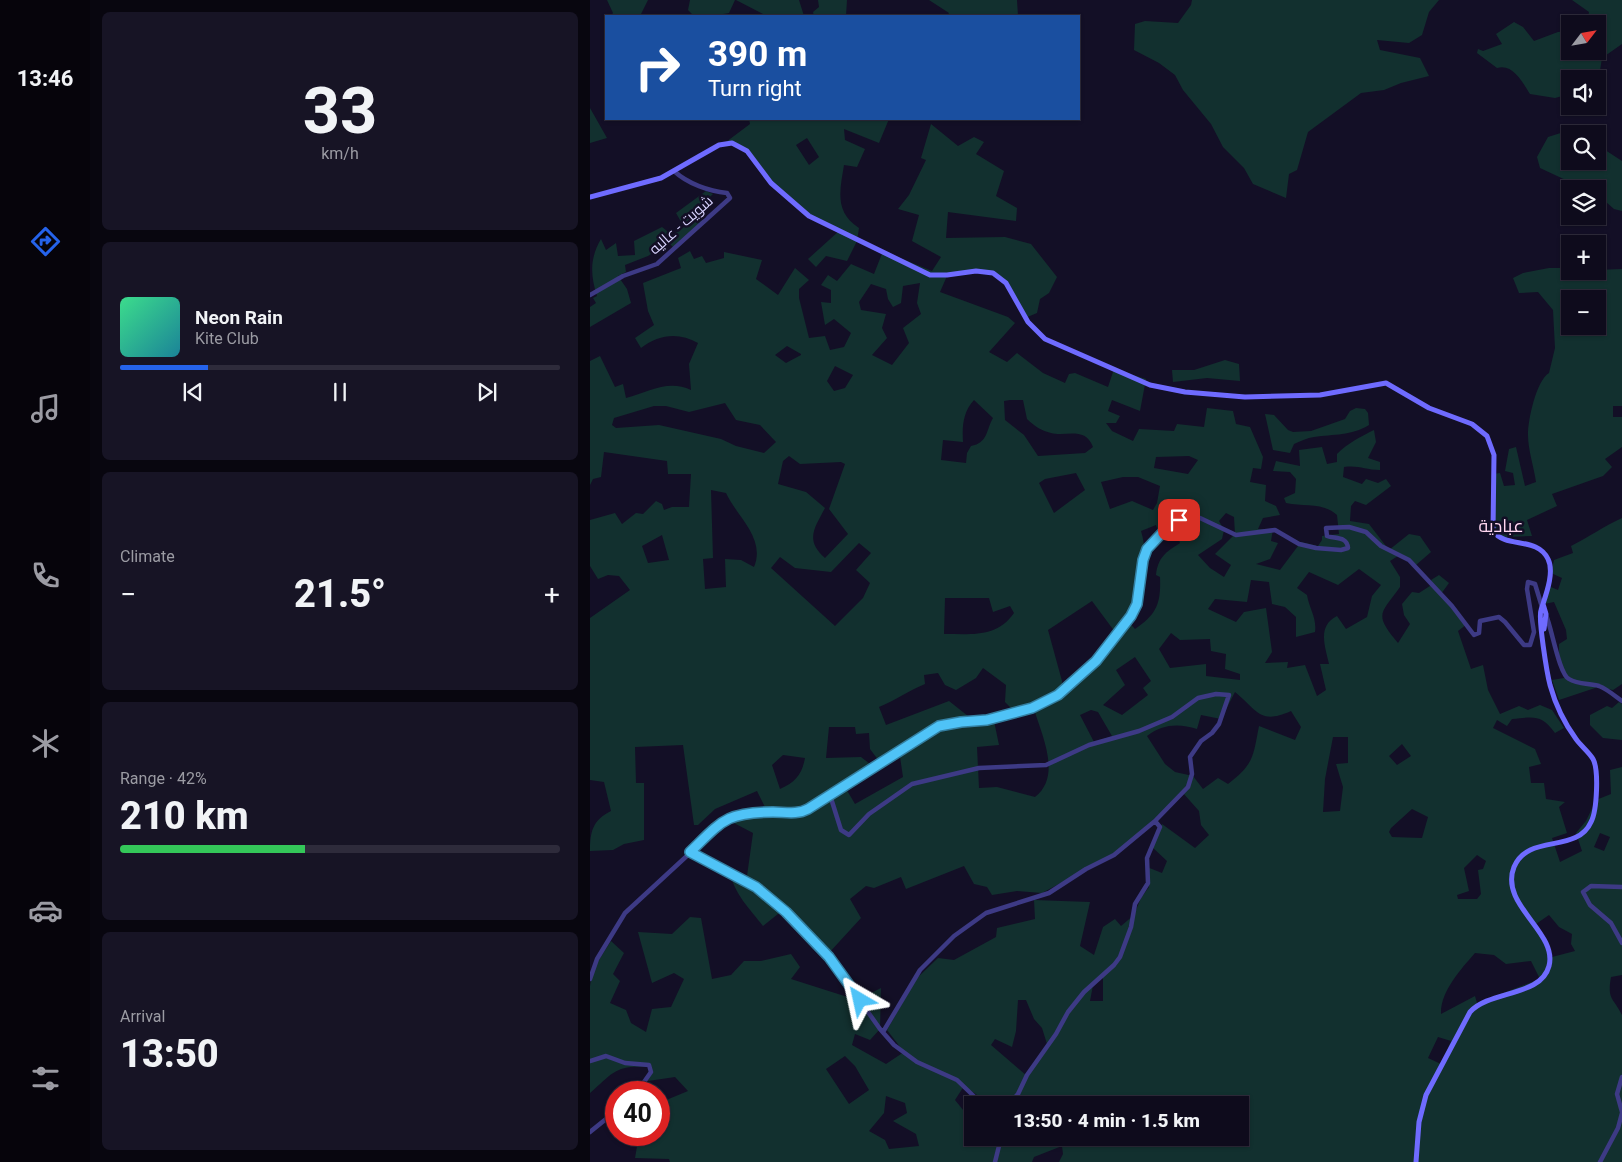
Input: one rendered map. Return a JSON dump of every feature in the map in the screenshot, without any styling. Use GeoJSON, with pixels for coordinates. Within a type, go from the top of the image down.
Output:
{"type":"FeatureCollection","features":[{"type":"Feature","properties":{"kind":"main road"},"geometry":{"type":"LineString","coordinates":[[590,197],[661,178],[719,145],[736,144],[747,151],[771,183],[816,220],[930,275],[976,271],[993,273],[1006,283],[1028,322],[1045,339],[1150,385],[1185,392],[1245,397],[1309,396],[1338,392],[1375,383],[1392,384],[1429,408],[1472,424],[1487,436],[1494,455],[1494,531],[1501,538],[1535,547],[1547,557],[1550,569],[1540,616],[1552,690],[1569,728],[1595,764],[1593,818],[1590,825],[1580,836],[1532,848],[1524,853],[1514,868],[1512,877],[1514,894],[1548,949],[1549,966],[1538,982],[1482,1002],[1470,1012],[1426,1095],[1420,1122],[1416,1162]]}},
{"type":"Feature","properties":{"kind":"main road"},"geometry":{"type":"LineString","coordinates":[[1542,606],[1546,614],[1543,632]]}},
{"type":"Feature","properties":{"kind":"street","name":"شويت - عاليه"},"geometry":{"type":"LineString","coordinates":[[590,296],[623,276],[658,264],[730,198],[727,193],[710,191],[684,180],[674,171]]}},
{"type":"Feature","properties":{"kind":"street"},"geometry":{"type":"LineString","coordinates":[[590,979],[597,959],[626,913],[728,818],[748,814],[799,813],[939,726],[987,720],[1032,708],[1058,695],[1096,661],[1131,616],[1137,604],[1143,560],[1147,549],[1169,526],[1186,516],[1200,518],[1236,536],[1275,530],[1299,544],[1316,548],[1341,550],[1348,548],[1346,540],[1327,536],[1326,528],[1349,527],[1366,532],[1381,546],[1410,560],[1452,606],[1474,635],[1480,633],[1480,621],[1497,617],[1505,622],[1524,645],[1530,645],[1534,632],[1527,589],[1530,582],[1535,584],[1542,606]]}},
{"type":"Feature","properties":{"kind":"street"},"geometry":{"type":"LineString","coordinates":[[1546,614],[1555,637],[1561,670],[1566,677],[1573,682],[1599,686],[1622,701]]}},
{"type":"Feature","properties":{"kind":"street"},"geometry":{"type":"LineString","coordinates":[[830,795],[842,830],[845,835],[849,835],[873,811],[912,784],[979,768],[1046,765],[1089,745],[1139,731],[1172,717],[1198,698],[1216,694],[1229,695],[1219,724],[1212,733],[1201,741],[1190,757],[1192,774],[1188,787],[1154,821],[1114,855],[1086,869],[1049,893],[1000,907],[970,923],[920,970],[883,1032]]}},
{"type":"Feature","properties":{"kind":"street"},"geometry":{"type":"LineString","coordinates":[[1016,1096],[1032,1067],[1056,1034],[1072,1007],[1084,992],[1114,965],[1120,957],[1131,927],[1135,904],[1148,884],[1147,858],[1160,827],[1154,821]]}},
{"type":"Feature","properties":{"kind":"street"},"geometry":{"type":"LineString","coordinates":[[690,852],[756,887],[786,912],[829,957],[883,1032],[904,1054],[957,1080],[974,1096]]}},
{"type":"Feature","properties":{"kind":"street"},"geometry":{"type":"LineString","coordinates":[[1622,886],[1590,886],[1583,892],[1590,905],[1611,923],[1622,943]]}},
{"type":"Feature","properties":{"kind":"street"},"geometry":{"type":"LineString","coordinates":[[590,1061],[606,1056],[625,1063],[649,1064],[651,1072],[645,1081]]}},
{"type":"Feature","properties":{"kind":"street"},"geometry":{"type":"LineString","coordinates":[[1600,1162],[1618,1128],[1622,1113],[1617,1094],[1622,1077]]}},
{"type":"Feature","properties":{"kind":"street"},"geometry":{"type":"LineString","coordinates":[[590,1132],[605,1119]]}},
{"type":"Feature","properties":{"kind":"street"},"geometry":{"type":"LineString","coordinates":[[996,1162],[999,1146]]}},
{"type":"Feature","properties":{"kind":"green space"},"geometry":{"type":"Polygon","coordinates":[[[607,0],[648,0],[640,15],[612,15],[613,13],[607,0]]]}},
{"type":"Feature","properties":{"kind":"green space"},"geometry":{"type":"Polygon","coordinates":[[[690,0],[735,0],[729,13],[693,15],[688,10],[690,0]]]}},
{"type":"Feature","properties":{"kind":"green space"},"geometry":{"type":"Polygon","coordinates":[[[736,0],[799,0],[804,15],[765,15],[736,0]]]}},
{"type":"Feature","properties":{"kind":"green space"},"geometry":{"type":"Polygon","coordinates":[[[818,0],[847,0],[846,15],[814,15],[813,12],[819,7],[818,0]]]}},
{"type":"Feature","properties":{"kind":"green space"},"geometry":{"type":"Polygon","coordinates":[[[929,0],[1017,0],[1018,15],[948,15],[949,13],[929,0]]]}},
{"type":"Feature","properties":{"kind":"green space"},"geometry":{"type":"Polygon","coordinates":[[[1192,0],[1439,0],[1429,12],[1422,35],[1409,43],[1377,40],[1380,50],[1420,58],[1429,76],[1401,83],[1384,90],[1361,93],[1308,132],[1297,170],[1289,174],[1286,198],[1253,184],[1244,168],[1223,147],[1211,124],[1183,90],[1175,75],[1159,63],[1134,50],[1135,24],[1145,21],[1178,23],[1191,5],[1192,0]]]}},
{"type":"Feature","properties":{"kind":"green space"},"geometry":{"type":"Polygon","coordinates":[[[1572,0],[1622,0],[1622,44],[1606,55],[1606,15],[1588,15],[1589,12],[1572,0]]]}},
{"type":"Feature","properties":{"kind":"green space"},"geometry":{"type":"Polygon","coordinates":[[[1514,22],[1523,27],[1534,41],[1561,32],[1561,60],[1602,60],[1600,70],[1561,70],[1561,96],[1555,98],[1530,94],[1513,71],[1503,67],[1497,68],[1477,53],[1478,49],[1483,51],[1502,44],[1496,34],[1514,22]]]}},
{"type":"Feature","properties":{"kind":"green space"},"geometry":{"type":"Polygon","coordinates":[[[590,108],[607,138],[590,143],[590,108]]]}},
{"type":"Feature","properties":{"kind":"green space"},"geometry":{"type":"Polygon","coordinates":[[[749,120],[889,120],[879,143],[844,129],[845,140],[865,149],[857,167],[844,165],[842,174],[840,192],[842,208],[851,222],[859,228],[857,241],[847,261],[826,256],[816,267],[808,259],[839,231],[809,214],[790,200],[764,177],[746,153],[726,142],[750,124],[749,120]],[[807,138],[796,145],[809,165],[819,157],[807,138]]]}},
{"type":"Feature","properties":{"kind":"green space"},"geometry":{"type":"Polygon","coordinates":[[[931,124],[958,146],[974,137],[984,142],[976,154],[1004,171],[996,196],[1017,208],[1016,221],[948,212],[946,238],[1005,237],[1031,244],[1057,277],[1049,293],[1040,299],[1037,313],[1025,318],[1005,280],[980,270],[947,276],[940,292],[1008,317],[1015,323],[989,352],[1007,362],[1017,353],[1043,373],[1065,383],[1069,374],[1075,373],[1108,387],[1114,369],[1146,379],[1140,411],[1112,400],[1108,411],[1120,416],[1116,423],[1106,423],[1112,431],[1133,441],[1139,429],[1174,431],[1177,424],[1204,427],[1207,408],[1233,411],[1236,424],[1250,427],[1263,457],[1261,469],[1253,468],[1250,482],[1266,485],[1265,501],[1276,506],[1280,515],[1263,518],[1258,529],[1273,529],[1271,541],[1278,543],[1270,559],[1256,564],[1280,570],[1301,542],[1318,546],[1322,536],[1339,534],[1337,515],[1332,511],[1326,508],[1286,503],[1284,498],[1295,493],[1296,479],[1290,472],[1273,471],[1276,461],[1300,466],[1299,450],[1322,447],[1327,464],[1337,462],[1337,454],[1341,450],[1354,440],[1374,430],[1376,442],[1368,458],[1380,462],[1380,470],[1344,467],[1343,477],[1362,484],[1366,479],[1378,483],[1386,479],[1391,486],[1366,505],[1355,501],[1351,506],[1350,521],[1369,524],[1389,550],[1409,534],[1420,536],[1431,552],[1416,565],[1401,554],[1390,561],[1400,577],[1400,587],[1382,614],[1385,625],[1398,643],[1410,624],[1404,615],[1402,604],[1412,592],[1419,593],[1433,584],[1431,580],[1439,575],[1449,583],[1441,594],[1467,624],[1458,631],[1471,669],[1483,665],[1488,690],[1500,714],[1519,706],[1528,710],[1540,705],[1552,710],[1564,728],[1555,733],[1545,723],[1536,718],[1512,719],[1507,726],[1497,720],[1493,728],[1535,749],[1541,764],[1529,767],[1531,783],[1544,783],[1546,799],[1565,802],[1559,807],[1567,833],[1552,838],[1560,862],[1582,851],[1576,833],[1586,821],[1596,800],[1611,794],[1610,770],[1622,767],[1622,975],[1611,977],[1610,994],[1622,1015],[1622,1162],[1059,1162],[1063,1154],[1062,1146],[1034,1157],[1032,1162],[670,1162],[669,1159],[635,1158],[637,1146],[670,1146],[670,1098],[688,1091],[675,1077],[648,1081],[649,1067],[629,1067],[610,1075],[590,1093],[590,986],[593,969],[611,941],[624,953],[613,974],[620,981],[610,1003],[626,1010],[631,1023],[646,1032],[652,1009],[671,1007],[684,979],[674,973],[652,983],[638,932],[672,934],[690,917],[701,918],[712,979],[731,975],[744,961],[761,961],[791,954],[800,967],[791,979],[857,1000],[881,988],[880,1029],[870,1040],[855,1034],[852,1045],[886,1064],[904,1052],[887,1030],[916,979],[938,958],[954,960],[996,937],[997,928],[1035,919],[1034,900],[1090,902],[1080,946],[1094,955],[1103,927],[1115,919],[1121,926],[1134,915],[1141,898],[1149,887],[1147,867],[1162,873],[1167,861],[1152,847],[1162,824],[1195,848],[1209,835],[1201,825],[1199,811],[1183,793],[1115,854],[1042,893],[1017,891],[992,895],[987,887],[974,884],[964,866],[906,889],[901,877],[874,888],[866,886],[850,899],[861,918],[828,954],[818,940],[783,910],[763,926],[743,901],[735,887],[730,872],[747,876],[753,833],[732,822],[748,814],[767,811],[757,791],[715,809],[698,825],[694,825],[683,745],[635,747],[636,783],[644,783],[644,840],[624,844],[613,850],[590,851],[592,832],[596,822],[611,811],[604,782],[590,780],[590,618],[630,590],[619,576],[608,575],[598,579],[590,566],[590,520],[615,513],[622,524],[636,513],[643,514],[656,501],[662,504],[664,510],[672,507],[689,507],[691,474],[668,474],[667,461],[604,452],[601,477],[593,479],[590,485],[590,361],[600,356],[615,387],[623,384],[626,398],[666,386],[683,387],[691,390],[689,364],[698,343],[684,337],[669,336],[648,343],[641,348],[635,338],[654,325],[648,311],[643,283],[681,268],[678,258],[690,251],[694,259],[702,256],[706,263],[724,258],[724,252],[762,260],[756,279],[778,295],[795,268],[809,280],[799,289],[799,298],[809,338],[825,336],[830,350],[844,347],[851,333],[834,319],[825,325],[821,302],[831,303],[831,290],[821,285],[828,275],[837,281],[851,264],[874,274],[883,251],[932,271],[941,257],[912,241],[919,215],[898,209],[909,195],[926,160],[921,158],[931,124]],[[920,283],[903,286],[901,303],[893,307],[888,299],[886,289],[871,284],[859,302],[861,310],[886,314],[882,328],[887,338],[872,355],[892,365],[909,343],[903,328],[921,314],[917,303],[920,283]],[[787,346],[775,355],[786,363],[801,355],[787,346]],[[835,366],[827,381],[834,391],[845,388],[853,375],[835,366]],[[974,400],[964,420],[963,442],[943,440],[941,460],[966,463],[967,453],[971,446],[984,439],[993,418],[974,400]],[[1023,400],[1004,401],[1005,420],[1024,435],[1038,456],[1085,453],[1093,447],[1090,441],[1080,434],[1051,433],[1035,426],[1027,419],[1023,400]],[[725,403],[689,412],[666,406],[654,406],[614,418],[612,425],[616,428],[659,425],[721,439],[736,446],[764,453],[776,442],[760,425],[736,420],[725,403]],[[789,456],[783,461],[778,484],[806,492],[825,508],[815,528],[813,540],[819,552],[825,558],[848,534],[829,509],[845,464],[841,462],[800,464],[789,456]],[[1189,456],[1156,457],[1154,468],[1188,474],[1198,460],[1189,456]],[[1076,473],[1045,479],[1039,483],[1054,513],[1085,490],[1076,473]],[[1123,477],[1101,482],[1110,509],[1132,501],[1153,510],[1157,503],[1160,486],[1138,477],[1123,477]],[[711,490],[713,558],[703,559],[705,589],[726,587],[725,559],[741,560],[754,567],[757,556],[756,547],[749,528],[726,493],[711,490]],[[1226,513],[1219,521],[1224,530],[1222,539],[1198,555],[1210,568],[1224,577],[1231,565],[1215,554],[1235,534],[1234,517],[1226,513]],[[1156,525],[1141,531],[1145,553],[1143,577],[1127,620],[1135,629],[1153,613],[1156,607],[1160,594],[1160,577],[1156,575],[1161,559],[1180,543],[1177,536],[1160,537],[1156,525]],[[662,535],[642,546],[648,563],[669,560],[662,535]],[[859,543],[831,572],[795,568],[780,557],[771,568],[835,626],[863,598],[870,583],[856,570],[871,553],[859,543]],[[1359,569],[1338,585],[1309,572],[1297,588],[1307,595],[1315,622],[1315,632],[1296,637],[1296,617],[1285,607],[1272,604],[1269,582],[1251,580],[1247,602],[1215,599],[1208,609],[1236,622],[1244,612],[1266,608],[1272,652],[1265,663],[1288,662],[1287,668],[1305,665],[1317,696],[1326,690],[1320,664],[1329,664],[1324,637],[1327,625],[1337,616],[1346,629],[1367,617],[1372,596],[1381,585],[1359,569]],[[945,598],[944,634],[974,634],[992,631],[1000,627],[1014,613],[1010,606],[993,612],[989,598],[945,598]],[[1092,601],[1048,630],[1063,691],[1088,671],[1115,632],[1092,601]],[[1171,633],[1159,649],[1170,668],[1206,664],[1206,676],[1240,680],[1240,674],[1225,669],[1226,654],[1211,651],[1210,639],[1180,640],[1171,633]],[[1135,657],[1116,670],[1125,685],[1103,705],[1122,715],[1148,695],[1143,688],[1151,681],[1135,657]],[[983,668],[976,678],[956,690],[945,685],[938,673],[924,675],[925,684],[879,707],[886,725],[949,701],[973,720],[994,721],[999,745],[977,747],[979,788],[997,787],[1035,797],[1043,788],[1049,767],[1045,743],[1034,709],[1014,711],[1005,702],[1006,685],[983,668]],[[1235,692],[1221,719],[1201,715],[1197,729],[1177,725],[1159,729],[1147,736],[1165,764],[1175,772],[1193,776],[1203,789],[1218,778],[1228,784],[1243,771],[1251,759],[1259,726],[1295,740],[1301,727],[1291,711],[1272,717],[1260,714],[1235,692]],[[1091,710],[1080,715],[1094,742],[1112,736],[1098,712],[1091,710]],[[829,727],[826,758],[861,757],[870,764],[845,787],[855,804],[903,777],[899,750],[879,761],[870,749],[869,733],[856,734],[855,727],[829,727]],[[1333,737],[1325,779],[1323,812],[1340,811],[1343,787],[1336,764],[1348,763],[1348,737],[1333,737]],[[1402,744],[1389,756],[1397,765],[1411,756],[1402,744]],[[783,755],[772,765],[780,789],[794,780],[800,773],[805,758],[783,755]],[[1412,809],[1391,828],[1389,832],[1392,837],[1422,838],[1428,817],[1412,809]],[[1600,833],[1594,847],[1604,851],[1610,837],[1600,833]],[[1477,855],[1464,868],[1469,891],[1457,895],[1458,899],[1477,899],[1481,894],[1478,870],[1483,869],[1486,861],[1477,855]],[[1549,915],[1536,924],[1548,942],[1552,957],[1575,951],[1571,944],[1572,934],[1559,927],[1549,915]],[[1475,953],[1452,981],[1444,997],[1441,1014],[1475,996],[1477,1003],[1540,979],[1531,961],[1506,964],[1494,955],[1475,953]],[[1103,976],[1094,980],[1090,1001],[1103,1001],[1103,976]],[[1018,1000],[1016,1031],[1012,1047],[995,1039],[991,1045],[1027,1076],[1047,1044],[1042,1028],[1034,1019],[1026,1000],[1018,1000]],[[1438,1037],[1428,1058],[1441,1064],[1451,1041],[1438,1037]],[[845,1056],[826,1069],[849,1104],[869,1090],[855,1066],[845,1056]],[[886,1096],[884,1113],[869,1131],[885,1140],[889,1149],[919,1146],[916,1134],[893,1121],[907,1113],[905,1103],[886,1096]]]}},
{"type":"Feature","properties":{"kind":"green space"},"geometry":{"type":"Polygon","coordinates":[[[1561,133],[1561,170],[1606,170],[1606,151],[1622,161],[1622,211],[1614,209],[1606,202],[1606,180],[1566,180],[1540,168],[1537,157],[1548,137],[1561,133]]]}},
{"type":"Feature","properties":{"kind":"green space"},"geometry":{"type":"Polygon","coordinates":[[[706,191],[713,194],[697,209],[708,221],[674,248],[669,243],[648,256],[625,265],[626,272],[618,276],[627,289],[631,303],[590,327],[590,307],[596,303],[593,298],[597,296],[592,266],[597,246],[601,239],[606,250],[616,243],[618,256],[635,255],[634,241],[662,227],[672,235],[684,227],[676,213],[706,191]]]}},
{"type":"Feature","properties":{"kind":"green space"},"geometry":{"type":"Polygon","coordinates":[[[1549,268],[1561,268],[1561,280],[1606,280],[1606,270],[1622,269],[1622,406],[1613,406],[1613,417],[1622,417],[1622,447],[1605,459],[1612,467],[1603,476],[1552,494],[1557,506],[1527,520],[1532,536],[1504,537],[1494,531],[1493,474],[1500,473],[1504,486],[1515,485],[1513,473],[1505,471],[1509,449],[1516,447],[1525,486],[1536,482],[1528,441],[1529,420],[1540,384],[1549,373],[1555,348],[1553,310],[1538,292],[1519,293],[1513,278],[1523,273],[1549,268]]]}},
{"type":"Feature","properties":{"kind":"green space"},"geometry":{"type":"Polygon","coordinates":[[[1225,360],[1239,364],[1240,381],[1207,378],[1173,382],[1172,370],[1194,370],[1225,360]]]}},
{"type":"Feature","properties":{"kind":"green space"},"geometry":{"type":"Polygon","coordinates":[[[1356,408],[1365,409],[1368,413],[1369,425],[1362,429],[1349,433],[1306,439],[1294,444],[1290,453],[1273,450],[1265,414],[1274,415],[1288,430],[1293,432],[1311,431],[1345,419],[1350,411],[1356,408]]]}},
{"type":"Feature","properties":{"kind":"green space"},"geometry":{"type":"Polygon","coordinates":[[[1622,518],[1622,684],[1613,690],[1598,687],[1559,700],[1552,680],[1564,678],[1559,660],[1559,644],[1567,639],[1566,630],[1554,602],[1544,604],[1546,585],[1558,590],[1562,578],[1551,573],[1554,560],[1573,553],[1571,546],[1622,518]]]}},
{"type":"Feature","properties":{"kind":"green space"},"geometry":{"type":"Polygon","coordinates":[[[1619,702],[1622,704],[1622,740],[1603,738],[1590,725],[1590,715],[1607,706],[1612,708],[1619,702]]]}},
{"type":"Feature","properties":{"kind":"district","name":"عبادية"},"geometry":{"type":"Point","coordinates":[1501,525]}},
{"type":"Feature","properties":{"kind":"route"},"geometry":{"type":"LineString","coordinates":[[860,1000],[821,947],[786,912],[756,887],[690,852],[722,822],[733,816],[769,812],[803,812],[939,726],[995,718],[1040,706],[1058,695],[1092,666],[1131,616],[1137,604],[1143,560],[1147,549],[1152,542],[1179,520]]}}]}
